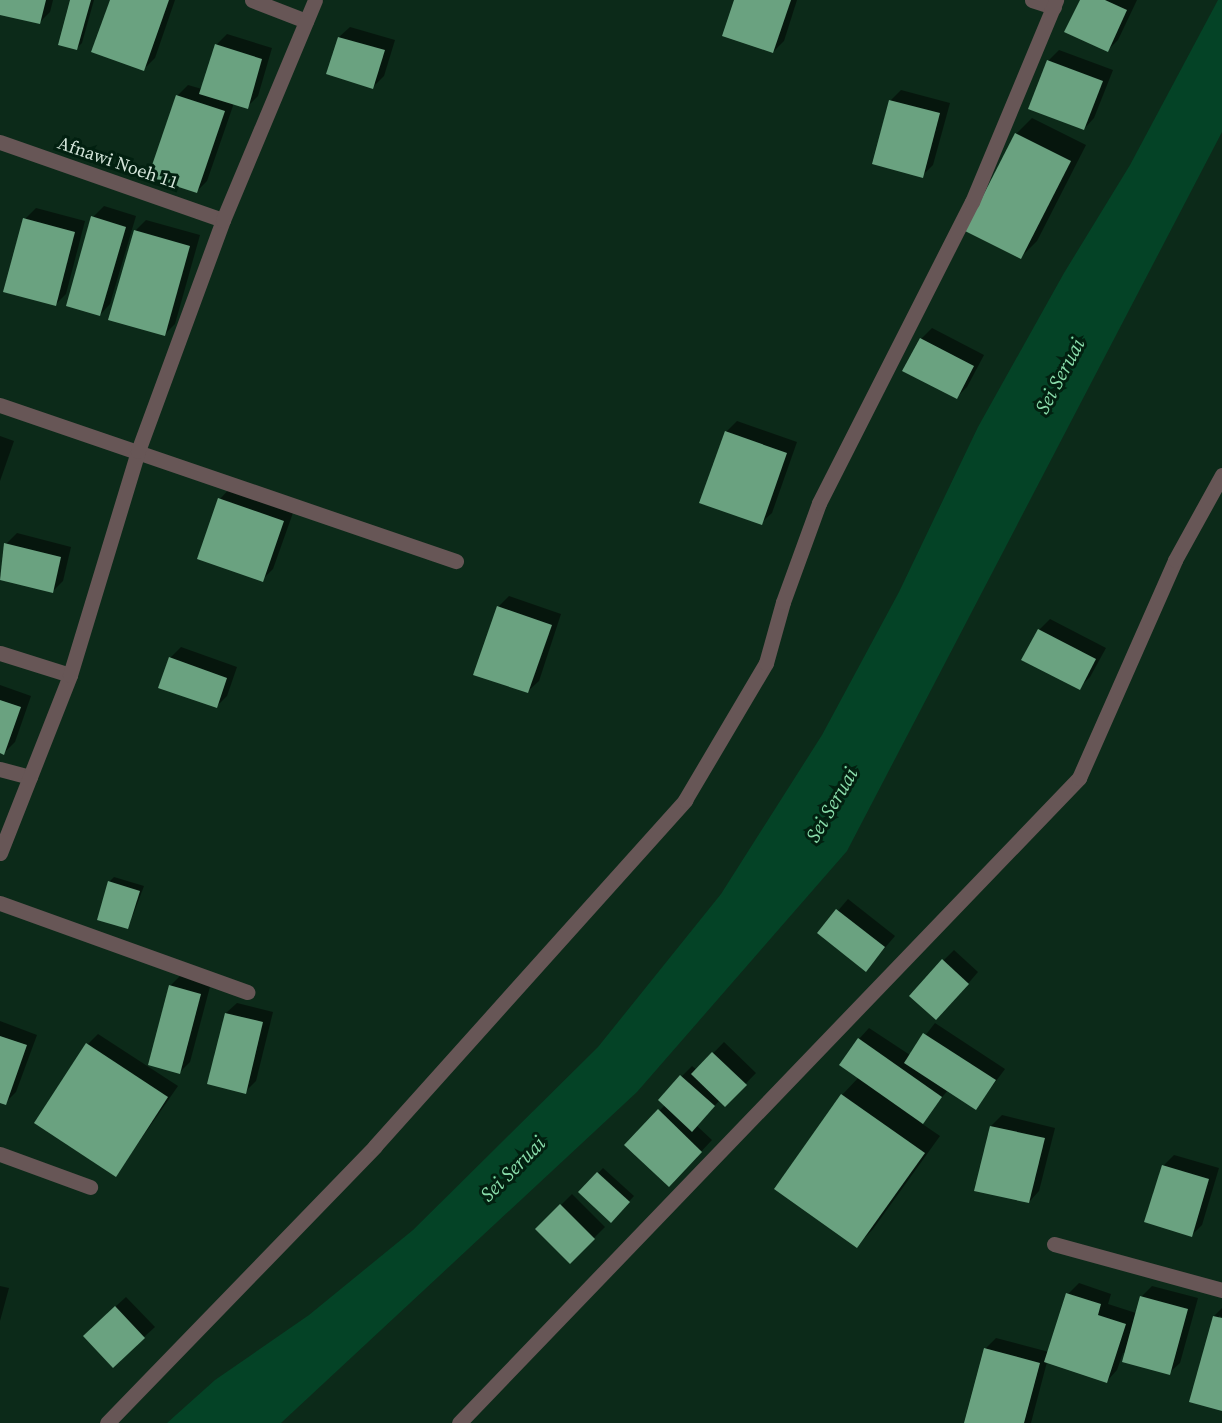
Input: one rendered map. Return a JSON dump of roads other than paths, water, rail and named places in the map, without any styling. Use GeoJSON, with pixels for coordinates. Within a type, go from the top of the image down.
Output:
{"type":"FeatureCollection","features":[{"type":"Feature","properties":{"kind":"street"},"geometry":{"type":"LineString","coordinates":[[252,0],[306,21]]}},
{"type":"Feature","properties":{"kind":"street"},"geometry":{"type":"LineString","coordinates":[[0,853],[5,825],[30,777],[70,675],[138,451],[223,220],[315,0]]}},
{"type":"Feature","properties":{"kind":"street"},"geometry":{"type":"LineString","coordinates":[[107,1423],[375,1146],[685,800],[766,663],[783,602],[819,503],[972,202],[1055,4],[1032,0]]}},
{"type":"Feature","properties":{"kind":"street","name":"Afnawi Noeh 11"},"geometry":{"type":"LineString","coordinates":[[0,142],[223,220]]}},
{"type":"Feature","properties":{"kind":"street"},"geometry":{"type":"LineString","coordinates":[[0,405],[456,561]]}},
{"type":"Feature","properties":{"kind":"street"},"geometry":{"type":"LineString","coordinates":[[459,1423],[1079,778],[1175,560],[1222,475]]}},
{"type":"Feature","properties":{"kind":"street"},"geometry":{"type":"LineString","coordinates":[[0,653],[70,675]]}},
{"type":"Feature","properties":{"kind":"street"},"geometry":{"type":"LineString","coordinates":[[0,769],[30,777]]}},
{"type":"Feature","properties":{"kind":"street"},"geometry":{"type":"LineString","coordinates":[[0,903],[247,992]]}},
{"type":"Feature","properties":{"kind":"street"},"geometry":{"type":"LineString","coordinates":[[0,1154],[90,1187]]}},
{"type":"Feature","properties":{"kind":"street"},"geometry":{"type":"LineString","coordinates":[[1054,1244],[1222,1290]]}},
{"type":"Feature","properties":{"kind":"water","name":"Sei Seruai"},"geometry":{"type":"Polygon","coordinates":[[[1218,0],[1222,0],[1222,132],[847,851],[637,1092],[281,1423],[167,1423],[215,1380],[309,1315],[413,1230],[598,1047],[721,894],[822,735],[899,592],[978,427],[1064,273],[1130,165],[1218,0]]]}}]}
